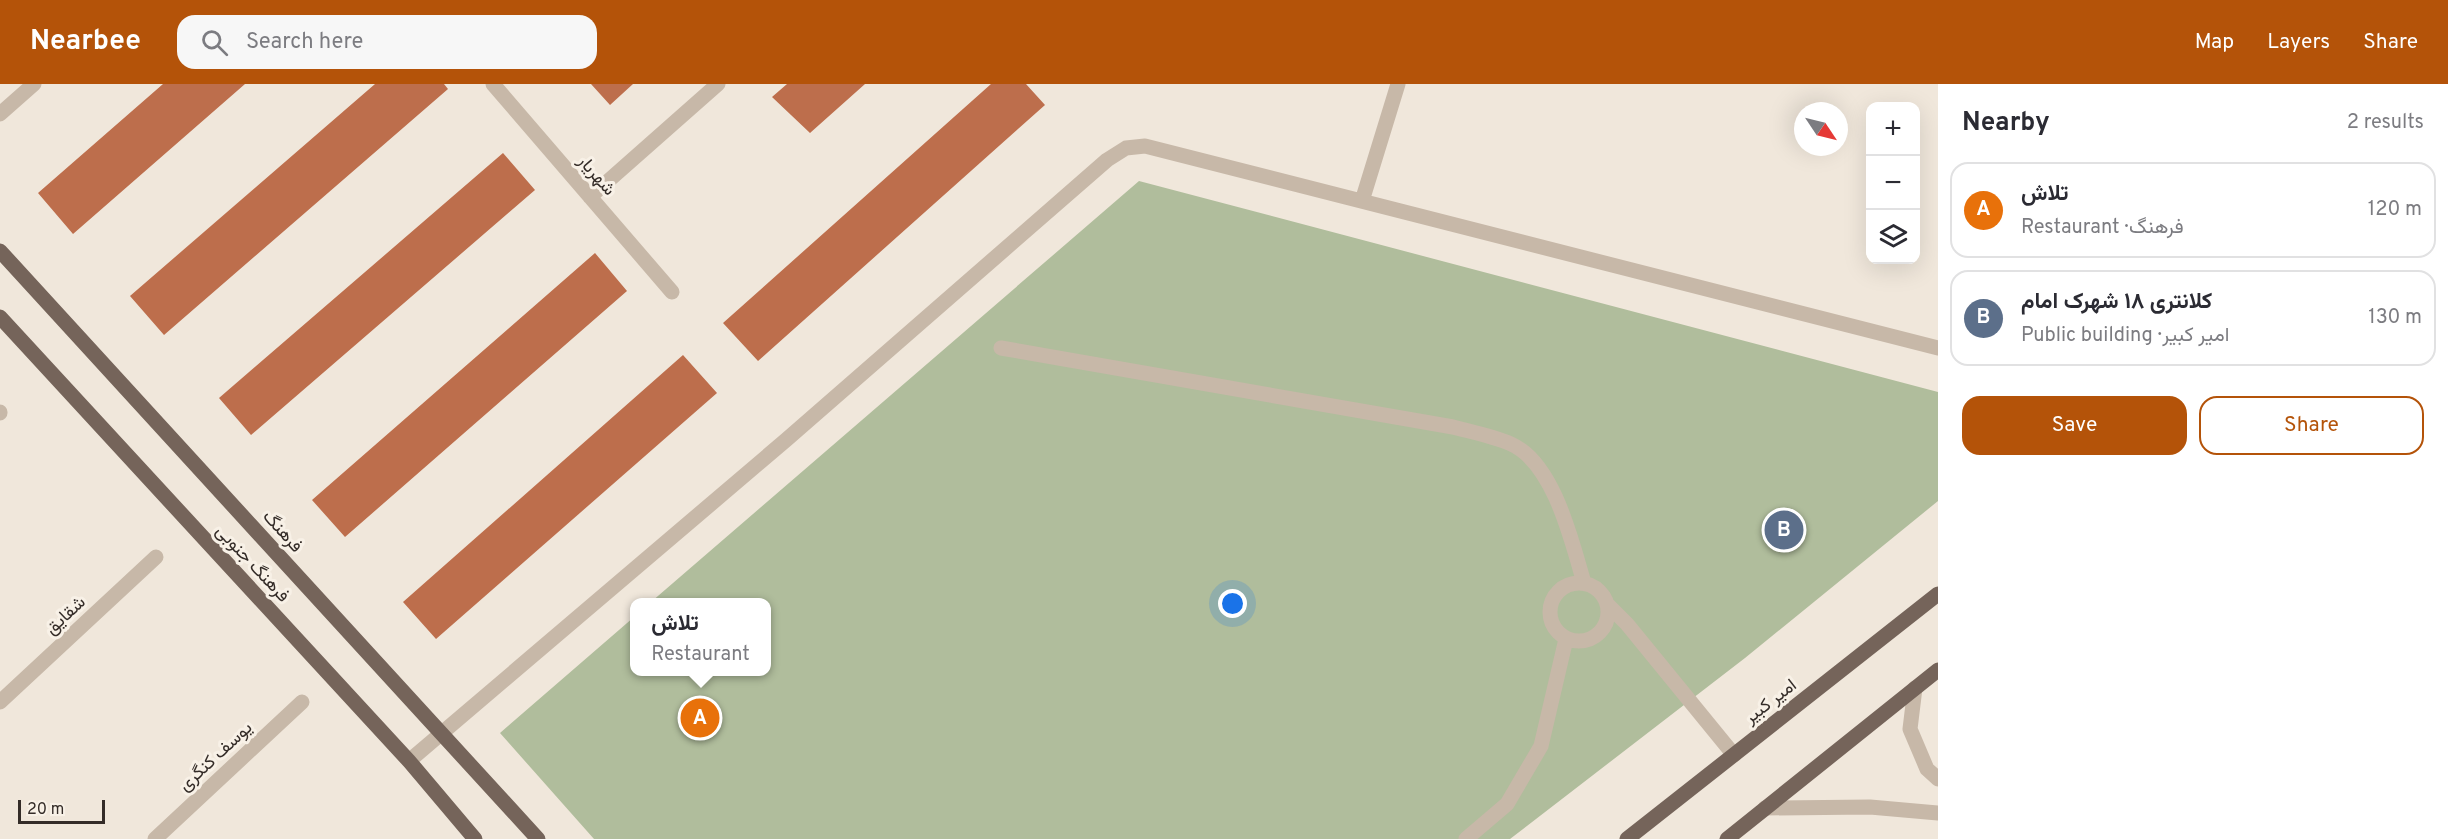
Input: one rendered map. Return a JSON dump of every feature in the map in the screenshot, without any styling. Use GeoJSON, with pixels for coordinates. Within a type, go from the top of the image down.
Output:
{"type":"FeatureCollection","features":[{"type":"Feature","properties":{"kind":"main road","name":"فرهنگ"},"geometry":{"type":"LineString","coordinates":[[0,251],[538,839]]}},
{"type":"Feature","properties":{"kind":"main road","name":"فرهنگ جنوبی"},"geometry":{"type":"LineString","coordinates":[[0,317],[409,761],[475,839]]}},
{"type":"Feature","properties":{"kind":"main road","name":"امیر کبیر"},"geometry":{"type":"LineString","coordinates":[[1627,839],[1938,594]]}},
{"type":"Feature","properties":{"kind":"main road"},"geometry":{"type":"LineString","coordinates":[[1727,839],[1938,670]]}},
{"type":"Feature","properties":{"kind":"street"},"geometry":{"type":"LineString","coordinates":[[0,114],[34,84]]}},
{"type":"Feature","properties":{"kind":"street","name":"شهریار"},"geometry":{"type":"LineString","coordinates":[[493,84],[672,292]]}},
{"type":"Feature","properties":{"kind":"street"},"geometry":{"type":"LineString","coordinates":[[590,197],[718,84]]}},
{"type":"Feature","properties":{"kind":"street"},"geometry":{"type":"LineString","coordinates":[[1362,201],[1398,84]]}},
{"type":"Feature","properties":{"kind":"street"},"geometry":{"type":"LineString","coordinates":[[409,761],[777,447],[1107,160],[1125,148],[1145,146],[1938,348]]}},
{"type":"Feature","properties":{"kind":"street"},"geometry":{"type":"LineString","coordinates":[[1001,348],[1453,427],[1513,444],[1540,468],[1563,515],[1584,583]]}},
{"type":"Feature","properties":{"kind":"street","name":"شقایق"},"geometry":{"type":"LineString","coordinates":[[0,702],[156,557]]}},
{"type":"Feature","properties":{"kind":"street"},"geometry":{"type":"LineString","coordinates":[[1607,604],[1608,615],[1605,626],[1589,640],[1566,639],[1556,631],[1550,620],[1550,607],[1555,595],[1564,587],[1574,583],[1584,583],[1594,588],[1627,624],[1734,755]]}},
{"type":"Feature","properties":{"kind":"street"},"geometry":{"type":"LineString","coordinates":[[1466,839],[1507,804],[1541,746],[1566,639]]}},
{"type":"Feature","properties":{"kind":"street"},"geometry":{"type":"LineString","coordinates":[[1915,688],[1910,729],[1927,769],[1938,779]]}},
{"type":"Feature","properties":{"kind":"street","name":"یوسف کنگری"},"geometry":{"type":"LineString","coordinates":[[155,839],[302,702]]}},
{"type":"Feature","properties":{"kind":"street"},"geometry":{"type":"LineString","coordinates":[[1765,808],[1870,807],[1938,813]]}},
{"type":"Feature","properties":{"kind":"green space"},"geometry":{"type":"Polygon","coordinates":[[[1139,181],[1938,392],[1938,501],[1745,658],[1510,839],[594,839],[500,733],[630,620],[630,676],[771,676],[771,598],[656,598],[1139,181]]]}},
{"type":"Feature","properties":{"kind":"building"},"geometry":{"type":"Polygon","coordinates":[[[163,84],[245,84],[73,234],[38,193],[163,84]]]}},
{"type":"Feature","properties":{"kind":"building"},"geometry":{"type":"Polygon","coordinates":[[[375,84],[444,84],[448,89],[164,335],[130,296],[375,84]]]}},
{"type":"Feature","properties":{"kind":"building"},"geometry":{"type":"Polygon","coordinates":[[[591,84],[633,84],[610,105],[591,84]]]}},
{"type":"Feature","properties":{"kind":"building"},"geometry":{"type":"Polygon","coordinates":[[[787,84],[865,84],[810,133],[772,97],[787,84]]]}},
{"type":"Feature","properties":{"kind":"building"},"geometry":{"type":"Polygon","coordinates":[[[991,84],[1026,84],[1045,105],[758,361],[723,323],[991,84]]]}},
{"type":"Feature","properties":{"kind":"building"},"geometry":{"type":"Polygon","coordinates":[[[503,153],[535,190],[251,435],[219,398],[503,153]]]}},
{"type":"Feature","properties":{"kind":"building"},"geometry":{"type":"Polygon","coordinates":[[[595,253],[627,291],[345,537],[312,500],[595,253]]]}},
{"type":"Feature","properties":{"kind":"building"},"geometry":{"type":"Polygon","coordinates":[[[683,355],[717,393],[436,639],[403,602],[683,355]]]}},
{"type":"Feature","properties":{"kind":"place","name":"کلانتری ١٨ شهرک امام"},"geometry":{"type":"Point","coordinates":[1784,530]}},
{"type":"Feature","properties":{"kind":"place","name":"تلاش"},"geometry":{"type":"Point","coordinates":[700,718]}}]}
